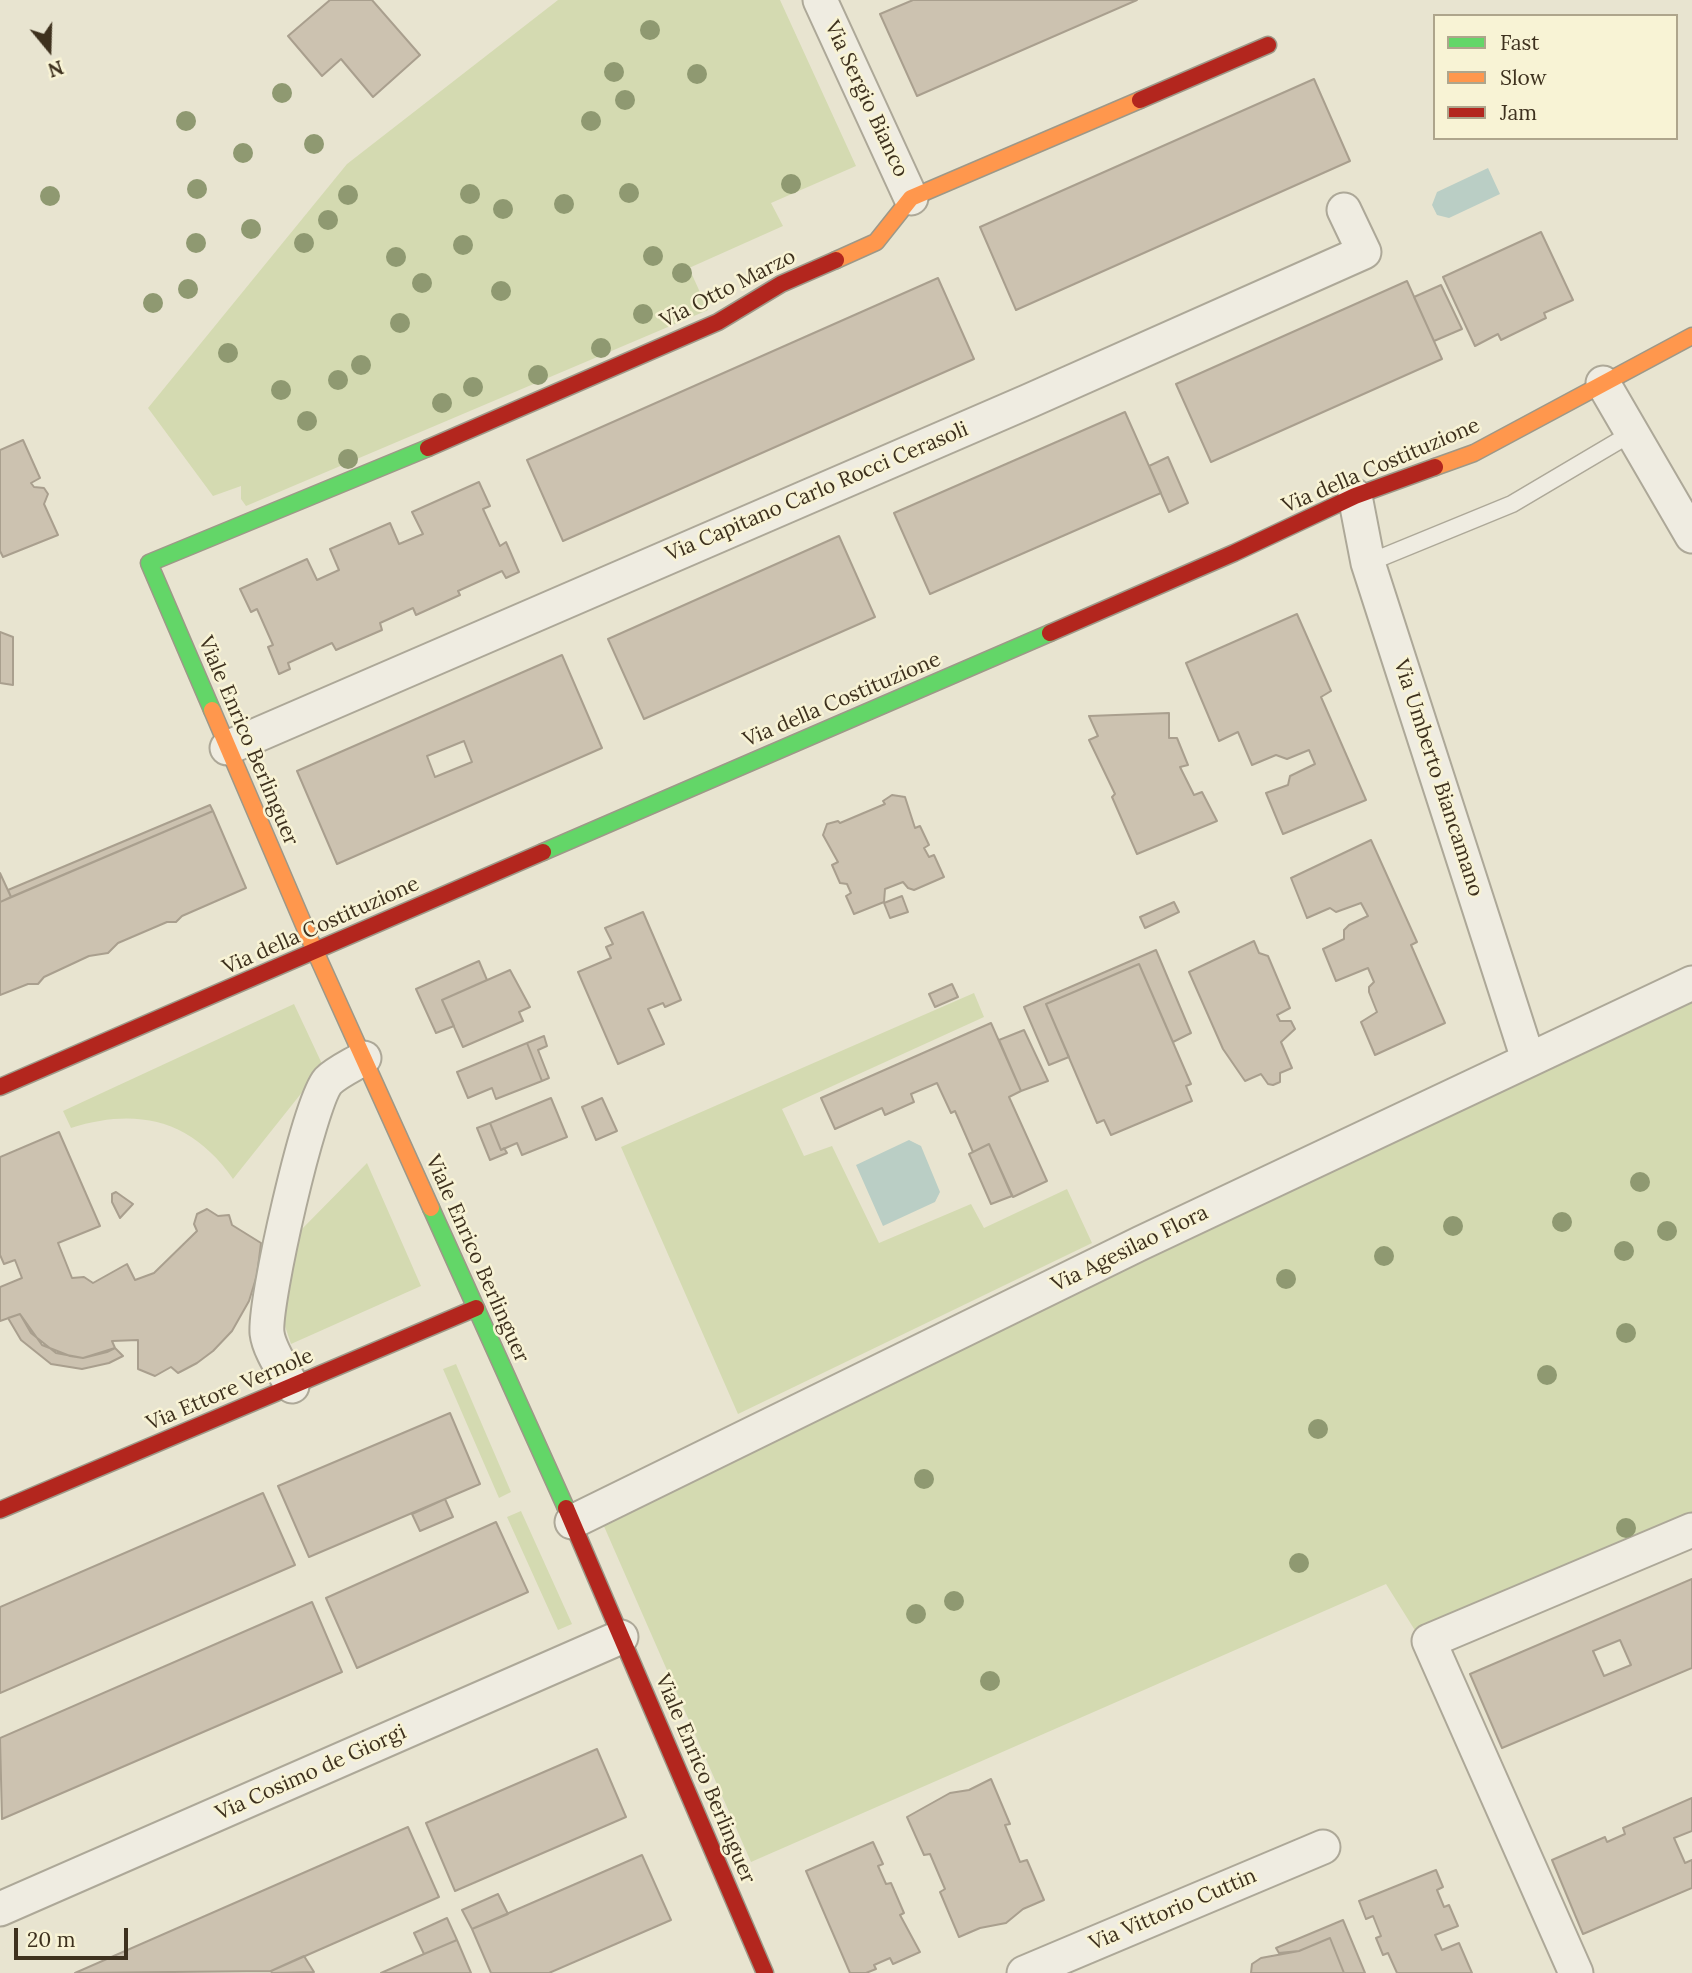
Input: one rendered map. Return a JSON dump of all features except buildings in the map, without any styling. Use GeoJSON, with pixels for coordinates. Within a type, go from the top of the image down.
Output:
{"type":"FeatureCollection","features":[{"type":"Feature","properties":{"kind":"street","name":"Via Sergio Bianco"},"geometry":{"type":"LineString","coordinates":[[820,0],[911,198]]}},
{"type":"Feature","properties":{"kind":"street","name":"Via Otto Marzo"},"geometry":{"type":"LineString","coordinates":[[149,563],[390,464],[718,322],[781,284],[876,242],[911,198],[1268,45]]}},
{"type":"Feature","properties":{"kind":"street","name":"Via Capitano Carlo Rocci Cerasoli"},"geometry":{"type":"LineString","coordinates":[[227,748],[1029,401],[1364,252],[1344,210]]}},
{"type":"Feature","properties":{"kind":"street","name":"Via della Costituzione"},"geometry":{"type":"LineString","coordinates":[[0,1087],[1234,553],[1355,496],[1475,453],[1692,336]]}},
{"type":"Feature","properties":{"kind":"street"},"geometry":{"type":"LineString","coordinates":[[1603,383],[1692,536]]}},
{"type":"Feature","properties":{"kind":"street","name":"Via Umberto Biancamano"},"geometry":{"type":"LineString","coordinates":[[1355,496],[1368,563],[1528,1059]]}},
{"type":"Feature","properties":{"kind":"street","name":"Viale Enrico Berlinguer"},"geometry":{"type":"LineString","coordinates":[[149,563],[316,951],[572,1522],[760,1971]]}},
{"type":"Feature","properties":{"kind":"street","name":"Via Agesilao Flora"},"geometry":{"type":"LineString","coordinates":[[572,1522],[1153,1237],[1692,983]]}},
{"type":"Feature","properties":{"kind":"street"},"geometry":{"type":"LineString","coordinates":[[292,1386],[268,1337],[267,1315],[293,1193],[317,1099],[329,1080],[364,1058]]}},
{"type":"Feature","properties":{"kind":"street","name":"Via Ettore Vernole"},"geometry":{"type":"LineString","coordinates":[[0,1510],[476,1308]]}},
{"type":"Feature","properties":{"kind":"street"},"geometry":{"type":"LineString","coordinates":[[1576,1973],[1429,1641],[1692,1530]]}},
{"type":"Feature","properties":{"kind":"street","name":"Via Cosimo de Giorgi"},"geometry":{"type":"LineString","coordinates":[[0,1909],[621,1637]]}},
{"type":"Feature","properties":{"kind":"street","name":"Via Vittorio Cuttin"},"geometry":{"type":"LineString","coordinates":[[1024,1973],[1323,1847]]}},
{"type":"Feature","properties":{"kind":"lane"},"geometry":{"type":"LineString","coordinates":[[1368,563],[1512,504],[1632,433]]}},
{"type":"Feature","properties":{"kind":"green space"},"geometry":{"type":"Polygon","coordinates":[[[558,0],[780,0],[856,166],[771,203],[783,226],[689,268],[708,310],[246,506],[241,499],[241,486],[213,496],[148,408],[347,164],[558,0]]]}},
{"type":"Feature","properties":{"kind":"green space"},"geometry":{"type":"Polygon","coordinates":[[[974,993],[984,1017],[782,1109],[804,1156],[832,1146],[879,1243],[971,1204],[984,1228],[1067,1189],[1092,1243],[738,1414],[621,1147],[974,993]]]}},
{"type":"Feature","properties":{"kind":"green space"},"geometry":{"type":"Polygon","coordinates":[[[1692,1000],[1692,1515],[1416,1632],[1386,1584],[751,1862],[603,1524],[1116,1273],[1692,1000]]]}},
{"type":"Feature","properties":{"kind":"green space"},"geometry":{"type":"Polygon","coordinates":[[[294,1004],[323,1066],[233,1179],[200,1143],[181,1131],[162,1124],[141,1119],[119,1119],[71,1128],[63,1111],[294,1004]]]}},
{"type":"Feature","properties":{"kind":"green space"},"geometry":{"type":"Polygon","coordinates":[[[367,1163],[421,1286],[291,1344],[282,1317],[298,1233],[367,1163]]]}},
{"type":"Feature","properties":{"kind":"green space"},"geometry":{"type":"Polygon","coordinates":[[[456,1364],[511,1492],[499,1498],[443,1369],[456,1364]]]}},
{"type":"Feature","properties":{"kind":"green space"},"geometry":{"type":"Polygon","coordinates":[[[521,1511],[572,1624],[558,1630],[507,1517],[521,1511]]]}},
{"type":"Feature","properties":{"kind":"shaded area"},"geometry":{"type":"Polygon","coordinates":[[[1488,168],[1500,194],[1449,218],[1437,215],[1432,205],[1437,192],[1488,168]]]}},
{"type":"Feature","properties":{"kind":"shaded area"},"geometry":{"type":"Polygon","coordinates":[[[909,1140],[921,1146],[940,1192],[935,1202],[883,1226],[856,1165],[909,1140]]]}},
{"type":"Feature","properties":{"kind":"traffic: fast"},"geometry":{"type":"LineString","coordinates":[[212,710],[149,563],[428,448]]}},
{"type":"Feature","properties":{"kind":"traffic: fast"},"geometry":{"type":"LineString","coordinates":[[543,852],[1050,633]]}},
{"type":"Feature","properties":{"kind":"traffic: fast"},"geometry":{"type":"LineString","coordinates":[[431,1208],[566,1508]]}},
{"type":"Feature","properties":{"kind":"traffic: slow"},"geometry":{"type":"LineString","coordinates":[[836,260],[876,242],[911,198],[1140,100]]}},
{"type":"Feature","properties":{"kind":"traffic: slow"},"geometry":{"type":"LineString","coordinates":[[1435,467],[1474,453],[1692,336]]}},
{"type":"Feature","properties":{"kind":"traffic: slow"},"geometry":{"type":"LineString","coordinates":[[212,710],[315,951],[431,1208]]}},
{"type":"Feature","properties":{"kind":"traffic: jam"},"geometry":{"type":"LineString","coordinates":[[1140,100],[1268,45]]}},
{"type":"Feature","properties":{"kind":"traffic: jam"},"geometry":{"type":"LineString","coordinates":[[428,448],[718,322],[781,284],[836,260]]}},
{"type":"Feature","properties":{"kind":"traffic: jam"},"geometry":{"type":"LineString","coordinates":[[1050,633],[1234,553],[1355,496],[1435,467]]}},
{"type":"Feature","properties":{"kind":"traffic: jam"},"geometry":{"type":"LineString","coordinates":[[0,1087],[543,852]]}},
{"type":"Feature","properties":{"kind":"traffic: jam"},"geometry":{"type":"LineString","coordinates":[[0,1510],[476,1308]]}},
{"type":"Feature","properties":{"kind":"traffic: jam"},"geometry":{"type":"LineString","coordinates":[[566,1508],[765,1973]]}}]}
